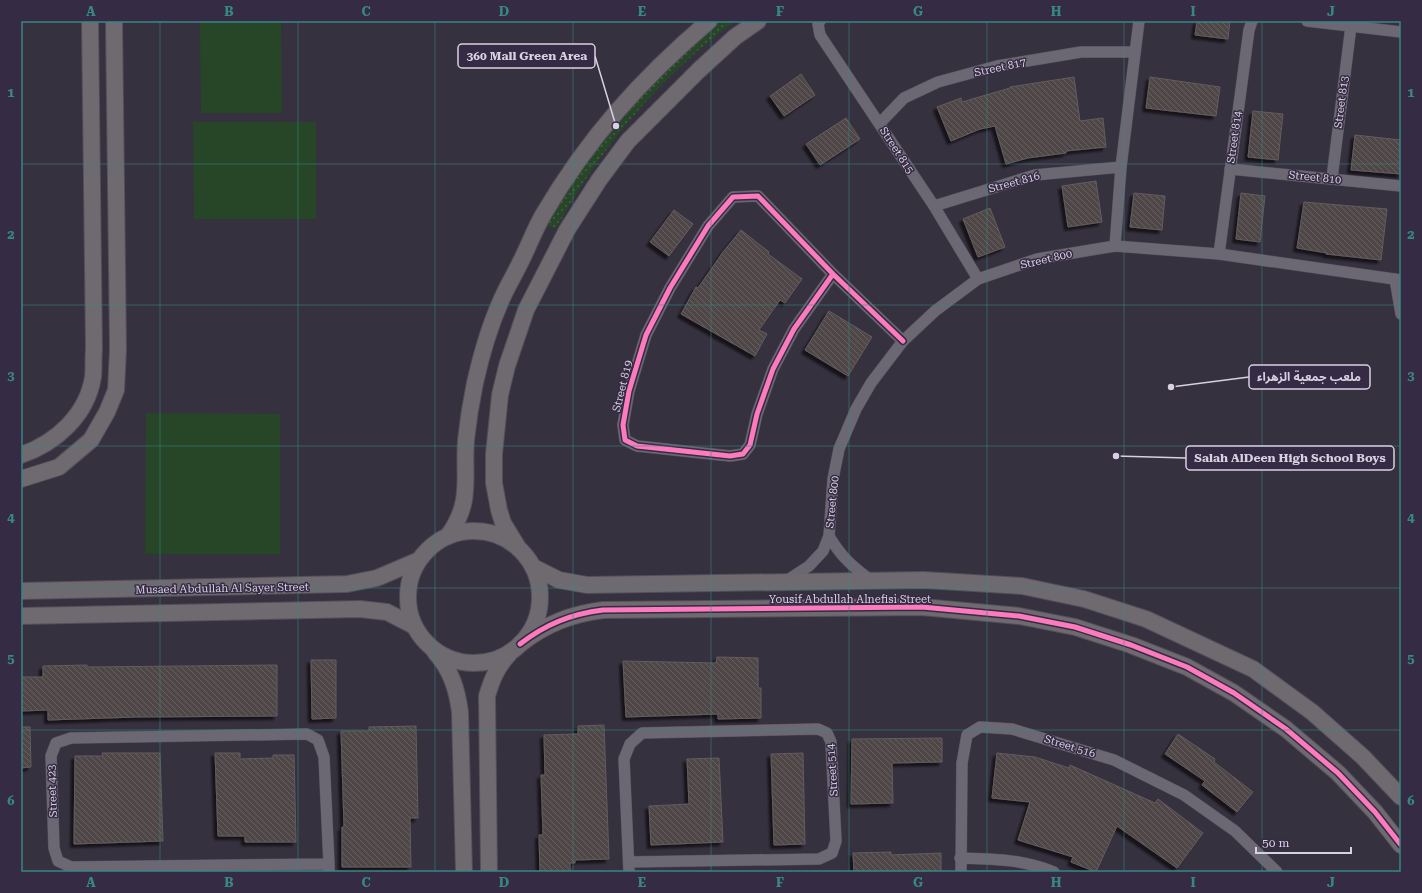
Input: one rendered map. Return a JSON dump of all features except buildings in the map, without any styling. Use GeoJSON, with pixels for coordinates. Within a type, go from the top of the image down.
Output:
{"type":"FeatureCollection","features":[{"type":"Feature","properties":{"kind":"street"},"geometry":{"type":"LineString","coordinates":[[21,455],[37,450],[70,425],[85,399],[93,377],[90,21]]}},
{"type":"Feature","properties":{"kind":"street"},"geometry":{"type":"LineString","coordinates":[[21,479],[59,467],[91,440],[107,412],[116,390],[118,369],[114,21]]}},
{"type":"Feature","properties":{"kind":"street"},"geometry":{"type":"LineString","coordinates":[[448,536],[461,516],[464,505],[466,493],[466,441],[475,385],[482,357],[500,303],[542,217],[570,171],[600,130],[646,78],[709,21]]}},
{"type":"Feature","properties":{"kind":"street"},"geometry":{"type":"LineString","coordinates":[[490,872],[487,696],[499,665],[533,628],[539,608],[540,587],[534,567],[516,546],[509,535],[498,510],[494,483],[494,454],[500,395],[507,366],[526,310],[567,230],[599,180],[628,141],[698,71],[735,37],[758,21]]}},
{"type":"Feature","properties":{"kind":"street","name":"Street 815"},"geometry":{"type":"LineString","coordinates":[[820,21],[818,24],[820,35],[934,206],[978,279]]}},
{"type":"Feature","properties":{"kind":"street"},"geometry":{"type":"LineString","coordinates":[[1115,246],[1121,167],[1139,21]]}},
{"type":"Feature","properties":{"kind":"street","name":"Street 814"},"geometry":{"type":"LineString","coordinates":[[1219,254],[1248,30],[1252,21]]}},
{"type":"Feature","properties":{"kind":"street"},"geometry":{"type":"LineString","coordinates":[[1307,21],[1401,32]]}},
{"type":"Feature","properties":{"kind":"street","name":"Street 813"},"geometry":{"type":"LineString","coordinates":[[1332,178],[1351,26]]}},
{"type":"Feature","properties":{"kind":"street","name":"Street 817"},"geometry":{"type":"LineString","coordinates":[[880,123],[904,98],[938,82],[997,66],[1081,52],[1135,52]]}},
{"type":"Feature","properties":{"kind":"street","name":"Street 816"},"geometry":{"type":"LineString","coordinates":[[934,206],[1035,175],[1121,167]]}},
{"type":"Feature","properties":{"kind":"street","name":"Street 810"},"geometry":{"type":"LineString","coordinates":[[1230,168],[1401,186]]}},
{"type":"Feature","properties":{"kind":"street","name":"Street 819"},"geometry":{"type":"LineString","coordinates":[[833,274],[794,329],[773,369],[757,414],[750,445],[743,454],[730,456],[637,446],[625,440],[623,425],[629,391],[646,335],[670,288],[708,226],[733,197],[758,196],[833,274],[903,341]]}},
{"type":"Feature","properties":{"kind":"street"},"geometry":{"type":"LineString","coordinates":[[92,202],[102,207],[112,206],[116,203]]}},
{"type":"Feature","properties":{"kind":"street","name":"Street 800"},"geometry":{"type":"LineString","coordinates":[[785,582],[809,566],[823,551],[829,536],[833,479],[840,449],[847,427],[871,383],[903,341],[935,311],[978,279],[1037,259],[1115,246],[1219,254],[1398,280]]}},
{"type":"Feature","properties":{"kind":"street"},"geometry":{"type":"LineString","coordinates":[[1398,280],[1401,314]]}},
{"type":"Feature","properties":{"kind":"street"},"geometry":{"type":"LineString","coordinates":[[93,367],[99,362],[107,360],[114,363],[118,369]]}},
{"type":"Feature","properties":{"kind":"street"},"geometry":{"type":"LineString","coordinates":[[464,872],[458,694],[448,671],[414,626],[408,604],[409,581],[419,560],[432,546],[448,536],[466,531],[484,532],[501,537],[516,546]]}},
{"type":"Feature","properties":{"kind":"street","name":"Street 800"},"geometry":{"type":"LineString","coordinates":[[829,536],[839,553],[852,566],[873,582]]}},
{"type":"Feature","properties":{"kind":"street","name":"Musaed Abdullah Al Sayer Street"},"geometry":{"type":"LineString","coordinates":[[21,591],[347,584],[377,578],[419,560]]}},
{"type":"Feature","properties":{"kind":"street","name":"Yousif Abdullah Alnefisi Street"},"geometry":{"type":"LineString","coordinates":[[534,567],[559,580],[586,585],[873,582],[924,580],[1022,586],[1084,599],[1146,619],[1253,669],[1312,712],[1362,757],[1401,797]]}},
{"type":"Feature","properties":{"kind":"street","name":"Yousif Abdullah Alnefisi Street"},"geometry":{"type":"LineString","coordinates":[[515,648],[534,633],[567,617],[603,610],[922,607],[1019,616],[1075,627],[1132,645],[1187,667],[1234,693],[1286,729],[1338,773],[1375,812],[1401,845]]}},
{"type":"Feature","properties":{"kind":"street"},"geometry":{"type":"LineString","coordinates":[[21,616],[360,609],[387,612],[414,626]]}},
{"type":"Feature","properties":{"kind":"street"},"geometry":{"type":"LineString","coordinates":[[430,646],[448,658],[469,662],[491,661],[515,648]]}},
{"type":"Feature","properties":{"kind":"street","name":"Street 516"},"geometry":{"type":"LineString","coordinates":[[960,872],[962,763],[967,735],[980,727],[1012,729],[1114,760],[1184,794],[1235,831],[1277,872]]}},
{"type":"Feature","properties":{"kind":"street","name":"Street 514"},"geometry":{"type":"LineString","coordinates":[[818,729],[827,733],[832,742],[836,841],[832,853],[819,859],[629,867],[624,759],[630,744],[642,733],[818,729]]}},
{"type":"Feature","properties":{"kind":"street","name":"Street 423"},"geometry":{"type":"LineString","coordinates":[[307,734],[318,740],[324,757],[329,868],[71,866],[58,861],[54,848],[51,756],[56,743],[71,738],[307,734]]}},
{"type":"Feature","properties":{"kind":"street"},"geometry":{"type":"LineString","coordinates":[[462,779],[464,774],[474,768],[485,772],[488,777]]}},
{"type":"Feature","properties":{"kind":"street"},"geometry":{"type":"LineString","coordinates":[[960,858],[1004,859],[1034,864],[1054,872]]}},
{"type":"Feature","properties":{"kind":"green space"},"geometry":{"type":"Polygon","coordinates":[[[200,21],[281,21],[282,113],[201,113],[200,21]]]}},
{"type":"Feature","properties":{"kind":"green space"},"geometry":{"type":"Polygon","coordinates":[[[712,21],[735,21],[682,65],[657,89],[634,115],[592,170],[556,229],[543,224],[591,148],[712,21]]]}},
{"type":"Feature","properties":{"kind":"green space"},"geometry":{"type":"Polygon","coordinates":[[[193,122],[316,122],[316,219],[194,219],[193,122]]]}},
{"type":"Feature","properties":{"kind":"green space"},"geometry":{"type":"Polygon","coordinates":[[[146,413],[280,414],[280,554],[145,554],[146,413]]]}},
{"type":"Feature","properties":{"kind":"cycle path"},"geometry":{"type":"LineString","coordinates":[[833,274],[794,329],[773,369],[757,414],[750,445],[743,454],[730,456],[637,446],[625,440],[623,425],[629,391],[646,335],[670,288],[708,226],[733,197],[758,196],[833,274],[903,341]]}},
{"type":"Feature","properties":{"kind":"cycle path"},"geometry":{"type":"LineString","coordinates":[[520,644],[539,631],[559,621],[580,614],[603,610],[922,607],[1019,616],[1075,627],[1131,645],[1187,667],[1234,693],[1286,729],[1338,773],[1375,812],[1401,845]]}},
{"type":"Feature","properties":{"kind":"place","name":"360 Mall Green Area"},"geometry":{"type":"Point","coordinates":[616,126]}},
{"type":"Feature","properties":{"kind":"place","name":"ملعب جمعية الزهراء"},"geometry":{"type":"Point","coordinates":[1171,387]}},
{"type":"Feature","properties":{"kind":"place","name":"Salah AlDeen High School Boys"},"geometry":{"type":"Point","coordinates":[1116,456]}}]}
